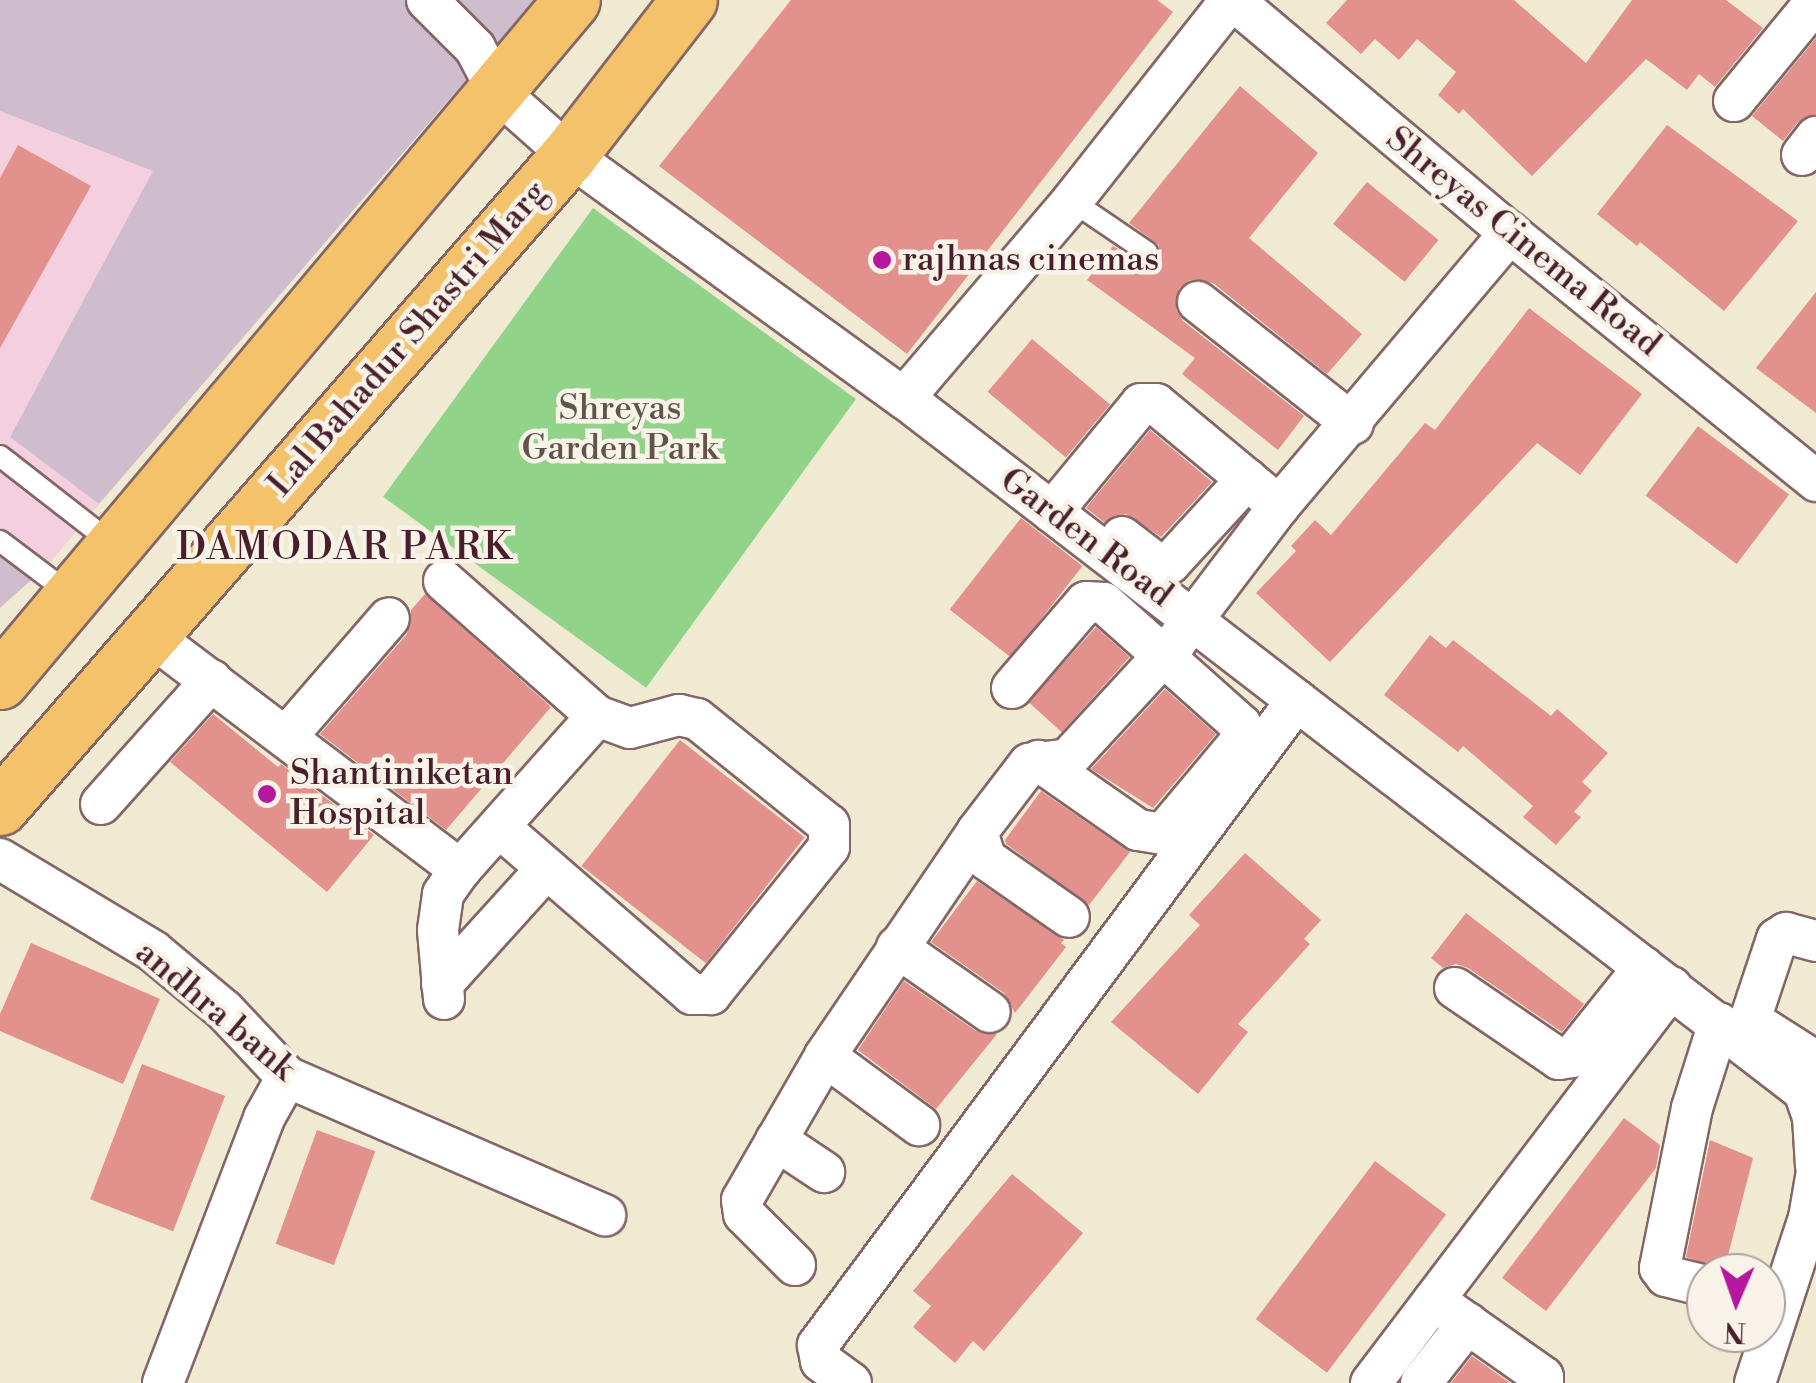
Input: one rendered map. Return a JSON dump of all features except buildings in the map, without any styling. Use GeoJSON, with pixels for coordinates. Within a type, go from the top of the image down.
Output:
{"type":"FeatureCollection","features":[{"type":"Feature","properties":{"kind":"main road"},"geometry":{"type":"LineString","coordinates":[[0,681],[572,0]]}},
{"type":"Feature","properties":{"kind":"main road","name":"Lal Bahadur Shastri Marg"},"geometry":{"type":"LineString","coordinates":[[7,785],[151,636],[569,155],[689,0]]}},
{"type":"Feature","properties":{"kind":"street"},"geometry":{"type":"LineString","coordinates":[[427,0],[475,48],[498,92]]}},
{"type":"Feature","properties":{"kind":"street"},"geometry":{"type":"LineString","coordinates":[[904,398],[1072,201],[1232,0]]}},
{"type":"Feature","properties":{"kind":"street","name":"Shreyas Cinema Road"},"geometry":{"type":"LineString","coordinates":[[1232,0],[1510,233],[1816,481]]}},
{"type":"Feature","properties":{"kind":"street"},"geometry":{"type":"LineString","coordinates":[[1734,102],[1816,1]]}},
{"type":"Feature","properties":{"kind":"street","name":"Garden Road"},"geometry":{"type":"LineString","coordinates":[[498,92],[569,155],[904,398],[1059,503],[1192,619],[1658,977],[1737,1028]]}},
{"type":"Feature","properties":{"kind":"street"},"geometry":{"type":"LineString","coordinates":[[795,1265],[744,1214],[742,1200],[824,1056],[977,832],[1029,764],[1068,759],[1165,654],[1279,506],[1510,233]]}},
{"type":"Feature","properties":{"kind":"street"},"geometry":{"type":"LineString","coordinates":[[1198,302],[1352,424]]}},
{"type":"Feature","properties":{"kind":"street"},"geometry":{"type":"LineString","coordinates":[[1247,479],[1170,563],[1158,564],[1059,503],[1141,404],[1156,404],[1247,479],[1279,506]]}},
{"type":"Feature","properties":{"kind":"street"},"geometry":{"type":"LineString","coordinates":[[444,581],[596,716],[630,728],[679,715],[698,719],[829,826],[830,847],[711,994],[692,994],[499,827]]}},
{"type":"Feature","properties":{"kind":"street"},"geometry":{"type":"LineString","coordinates":[[1012,688],[1086,602],[1104,603],[1240,724],[1240,742],[1163,834],[1138,830],[1038,761]]}},
{"type":"Feature","properties":{"kind":"street"},"geometry":{"type":"LineString","coordinates":[[286,737],[389,618]]}},
{"type":"Feature","properties":{"kind":"street"},"geometry":{"type":"LineString","coordinates":[[151,636],[460,870]]}},
{"type":"Feature","properties":{"kind":"street"},"geometry":{"type":"LineString","coordinates":[[101,804],[212,680]]}},
{"type":"Feature","properties":{"kind":"street"},"geometry":{"type":"LineString","coordinates":[[836,1372],[818,1345],[1297,700]]}},
{"type":"Feature","properties":{"kind":"street"},"geometry":{"type":"LineString","coordinates":[[547,868],[443,994],[438,930],[443,894],[596,716]]}},
{"type":"Feature","properties":{"kind":"street"},"geometry":{"type":"LineString","coordinates":[[977,832],[986,859],[1069,918]]}},
{"type":"Feature","properties":{"kind":"street","name":"andhra bank"},"geometry":{"type":"LineString","coordinates":[[0,858],[153,951],[224,1010],[286,1077],[606,1215]]}},
{"type":"Feature","properties":{"kind":"street"},"geometry":{"type":"LineString","coordinates":[[1686,1281],[1666,1276],[1660,1268],[1692,1108],[1737,1028],[1777,939],[1786,933],[1816,941]]}},
{"type":"Feature","properties":{"kind":"street"},"geometry":{"type":"LineString","coordinates":[[898,947],[990,1012]]}},
{"type":"Feature","properties":{"kind":"street"},"geometry":{"type":"LineString","coordinates":[[1455,988],[1559,1060],[1572,1057],[1658,977]]}},
{"type":"Feature","properties":{"kind":"street"},"geometry":{"type":"LineString","coordinates":[[1371,1383],[1434,1300],[1658,977]]}},
{"type":"Feature","properties":{"kind":"street"},"geometry":{"type":"LineString","coordinates":[[1737,1028],[1816,1062]]}},
{"type":"Feature","properties":{"kind":"street"},"geometry":{"type":"LineString","coordinates":[[1737,1028],[1804,1091],[1814,1115],[1816,1166]]}},
{"type":"Feature","properties":{"kind":"street"},"geometry":{"type":"LineString","coordinates":[[824,1056],[920,1125]]}},
{"type":"Feature","properties":{"kind":"street"},"geometry":{"type":"LineString","coordinates":[[172,1380],[264,1118],[286,1077]]}},
{"type":"Feature","properties":{"kind":"street"},"geometry":{"type":"LineString","coordinates":[[776,1140],[824,1172]]}},
{"type":"Feature","properties":{"kind":"street"},"geometry":{"type":"LineString","coordinates":[[1786,1274],[1810,1218],[1816,1177]]}},
{"type":"Feature","properties":{"kind":"street"},"geometry":{"type":"LineString","coordinates":[[1434,1300],[1543,1377],[1543,1383]]}},
{"type":"Feature","properties":{"kind":"street"},"geometry":{"type":"LineString","coordinates":[[1421,1383],[1468,1323]]}},
{"type":"Feature","properties":{"kind":"street"},"geometry":{"type":"LineString","coordinates":[[1754,1383],[1761,1353]]}},
{"type":"Feature","properties":{"kind":"lane"},"geometry":{"type":"LineString","coordinates":[[1072,201],[1147,252]]}},
{"type":"Feature","properties":{"kind":"lane"},"geometry":{"type":"LineString","coordinates":[[0,456],[115,545]]}},
{"type":"Feature","properties":{"kind":"lane"},"geometry":{"type":"LineString","coordinates":[[0,541],[72,596]]}},
{"type":"Feature","properties":{"kind":"shaded area"},"geometry":{"type":"Polygon","coordinates":[[[0,0],[535,0],[99,504],[10,437],[153,171],[0,111],[0,0]]]}},
{"type":"Feature","properties":{"kind":"shaded area"},"geometry":{"type":"Polygon","coordinates":[[[0,111],[154,171],[10,437],[99,504],[48,565],[0,527],[0,111]]]}},
{"type":"Feature","properties":{"kind":"shaded area"},"geometry":{"type":"Polygon","coordinates":[[[0,527],[48,565],[0,608],[0,527]]]}},
{"type":"Feature","properties":{"kind":"green space","name":"Shreyas Garden Park"},"geometry":{"type":"Polygon","coordinates":[[[593,208],[856,399],[646,688],[383,497],[593,208]]]}},
{"type":"Feature","properties":{"kind":"place","name":"rajhnas cinemas"},"geometry":{"type":"Point","coordinates":[882,260]}},
{"type":"Feature","properties":{"kind":"place","name":"Shantiniketan Hospital"},"geometry":{"type":"Point","coordinates":[267,794]}},
{"type":"Feature","properties":{"kind":"district","name":"DAMODAR PARK"},"geometry":{"type":"Point","coordinates":[345,548]}}]}
